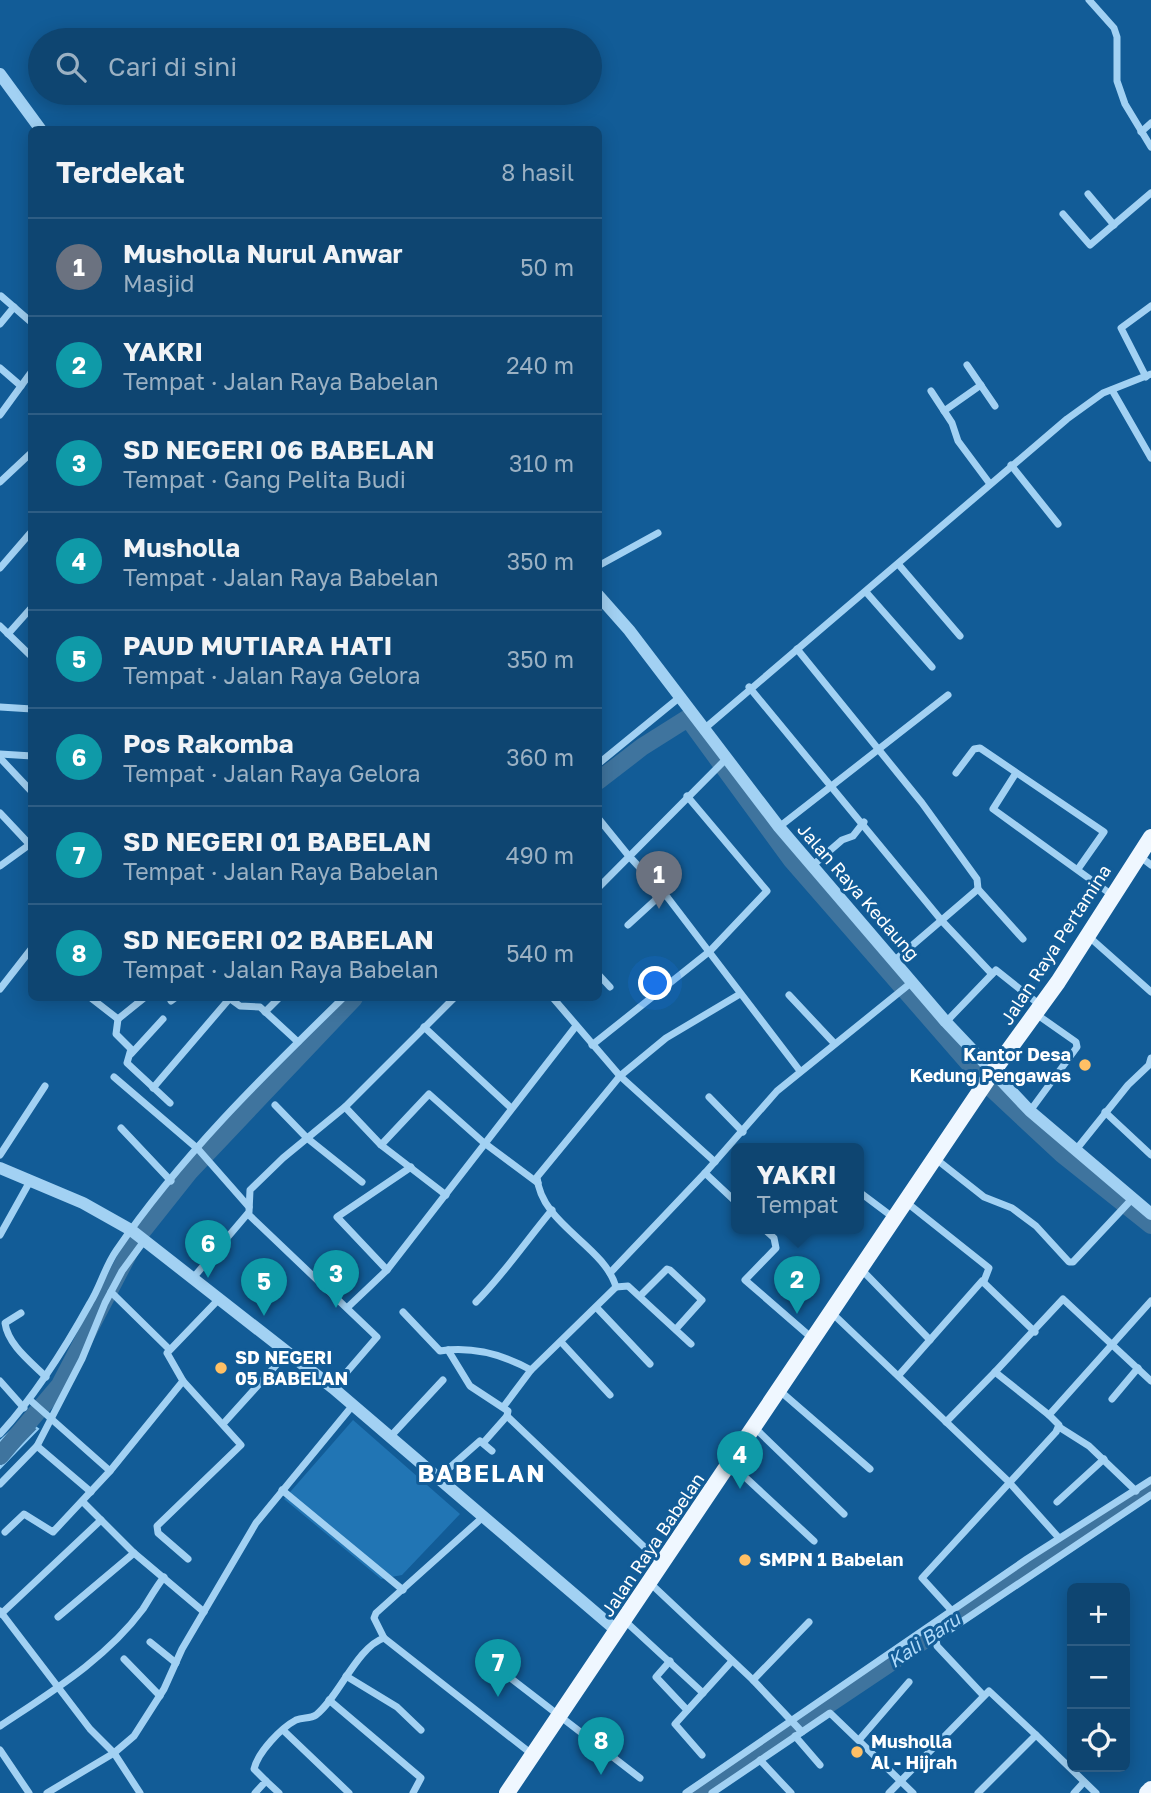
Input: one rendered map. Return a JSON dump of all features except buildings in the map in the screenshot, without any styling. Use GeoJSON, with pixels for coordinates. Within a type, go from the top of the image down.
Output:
{"type":"FeatureCollection","features":[{"type":"Feature","properties":{"kind":"main road","name":"Jalan Raya Pertamina"},"geometry":{"type":"LineString","coordinates":[[988,1079],[1039,1010],[1112,895],[1144,860],[1151,837]]}},
{"type":"Feature","properties":{"kind":"main road","name":"Jalan Raya Babelan"},"geometry":{"type":"LineString","coordinates":[[507,1793],[988,1079]]}},
{"type":"Feature","properties":{"kind":"main road"},"geometry":{"type":"LineString","coordinates":[[1147,1793],[1151,1789]]}},
{"type":"Feature","properties":{"kind":"street"},"geometry":{"type":"LineString","coordinates":[[1089,0],[1114,28],[1117,37],[1117,81],[1125,104],[1151,147]]}},
{"type":"Feature","properties":{"kind":"street"},"geometry":{"type":"LineString","coordinates":[[0,74],[38,126]]}},
{"type":"Feature","properties":{"kind":"street"},"geometry":{"type":"LineString","coordinates":[[1141,132],[1151,123]]}},
{"type":"Feature","properties":{"kind":"street"},"geometry":{"type":"LineString","coordinates":[[1063,214],[1090,245],[1151,193]]}},
{"type":"Feature","properties":{"kind":"street"},"geometry":{"type":"LineString","coordinates":[[1088,194],[1114,225]]}},
{"type":"Feature","properties":{"kind":"street"},"geometry":{"type":"LineString","coordinates":[[1,296],[28,320]]}},
{"type":"Feature","properties":{"kind":"street"},"geometry":{"type":"LineString","coordinates":[[704,729],[749,687],[899,565],[1011,465],[1085,404],[1149,375],[1121,328],[1151,306]]}},
{"type":"Feature","properties":{"kind":"street"},"geometry":{"type":"LineString","coordinates":[[0,324],[14,307]]}},
{"type":"Feature","properties":{"kind":"street"},"geometry":{"type":"LineString","coordinates":[[967,365],[995,406]]}},
{"type":"Feature","properties":{"kind":"street"},"geometry":{"type":"LineString","coordinates":[[0,368],[21,386]]}},
{"type":"Feature","properties":{"kind":"street"},"geometry":{"type":"LineString","coordinates":[[0,415],[28,376]]}},
{"type":"Feature","properties":{"kind":"street"},"geometry":{"type":"LineString","coordinates":[[944,411],[981,385]]}},
{"type":"Feature","properties":{"kind":"street"},"geometry":{"type":"LineString","coordinates":[[1112,390],[1151,457]]}},
{"type":"Feature","properties":{"kind":"street"},"geometry":{"type":"LineString","coordinates":[[931,391],[958,441],[990,484]]}},
{"type":"Feature","properties":{"kind":"street"},"geometry":{"type":"LineString","coordinates":[[0,482],[28,456]]}},
{"type":"Feature","properties":{"kind":"street"},"geometry":{"type":"LineString","coordinates":[[1011,465],[1058,524]]}},
{"type":"Feature","properties":{"kind":"street"},"geometry":{"type":"LineString","coordinates":[[602,564],[659,533]]}},
{"type":"Feature","properties":{"kind":"street"},"geometry":{"type":"LineString","coordinates":[[0,568],[28,536]]}},
{"type":"Feature","properties":{"kind":"street"},"geometry":{"type":"LineString","coordinates":[[899,565],[960,636]]}},
{"type":"Feature","properties":{"kind":"street"},"geometry":{"type":"LineString","coordinates":[[866,592],[932,667]]}},
{"type":"Feature","properties":{"kind":"street","name":"Jalan Raya Kedaung"},"geometry":{"type":"LineString","coordinates":[[602,600],[704,729],[720,764],[779,827],[894,961],[907,986],[946,1022],[988,1079],[1030,1111],[1128,1204],[1151,1214]]}},
{"type":"Feature","properties":{"kind":"street"},"geometry":{"type":"LineString","coordinates":[[8,634],[28,612]]}},
{"type":"Feature","properties":{"kind":"street"},"geometry":{"type":"LineString","coordinates":[[0,626],[28,653]]}},
{"type":"Feature","properties":{"kind":"street"},"geometry":{"type":"LineString","coordinates":[[797,649],[877,751],[922,803],[977,879],[978,889],[1023,939]]}},
{"type":"Feature","properties":{"kind":"street"},"geometry":{"type":"LineString","coordinates":[[749,687],[864,822],[942,921],[992,974]]}},
{"type":"Feature","properties":{"kind":"street"},"geometry":{"type":"LineString","coordinates":[[779,827],[947,695]]}},
{"type":"Feature","properties":{"kind":"street"},"geometry":{"type":"LineString","coordinates":[[602,761],[678,699]]}},
{"type":"Feature","properties":{"kind":"street"},"geometry":{"type":"LineString","coordinates":[[0,707],[28,709]]}},
{"type":"Feature","properties":{"kind":"street"},"geometry":{"type":"LineString","coordinates":[[956,773],[977,748],[1104,832],[1078,869]]}},
{"type":"Feature","properties":{"kind":"street"},"geometry":{"type":"LineString","coordinates":[[0,756],[28,756]]}},
{"type":"Feature","properties":{"kind":"street"},"geometry":{"type":"LineString","coordinates":[[0,756],[28,788]]}},
{"type":"Feature","properties":{"kind":"street"},"geometry":{"type":"LineString","coordinates":[[602,884],[720,764]]}},
{"type":"Feature","properties":{"kind":"street"},"geometry":{"type":"LineString","coordinates":[[1016,773],[993,809],[1112,895]]}},
{"type":"Feature","properties":{"kind":"street"},"geometry":{"type":"LineString","coordinates":[[592,1045],[710,951],[764,895],[767,887],[687,796]]}},
{"type":"Feature","properties":{"kind":"street"},"geometry":{"type":"LineString","coordinates":[[2,818],[28,844]]}},
{"type":"Feature","properties":{"kind":"street"},"geometry":{"type":"LineString","coordinates":[[812,866],[842,840],[852,837],[864,822]]}},
{"type":"Feature","properties":{"kind":"street"},"geometry":{"type":"LineString","coordinates":[[602,823],[710,951],[800,1071]]}},
{"type":"Feature","properties":{"kind":"street"},"geometry":{"type":"LineString","coordinates":[[0,866],[28,847]]}},
{"type":"Feature","properties":{"kind":"street"},"geometry":{"type":"LineString","coordinates":[[894,961],[978,889]]}},
{"type":"Feature","properties":{"kind":"street"},"geometry":{"type":"LineString","coordinates":[[628,925],[663,893]]}},
{"type":"Feature","properties":{"kind":"street"},"geometry":{"type":"LineString","coordinates":[[1087,935],[1151,992]]}},
{"type":"Feature","properties":{"kind":"street"},"geometry":{"type":"LineString","coordinates":[[0,988],[28,954]]}},
{"type":"Feature","properties":{"kind":"street"},"geometry":{"type":"LineString","coordinates":[[946,1022],[998,971],[1076,1042],[1077,1047],[1030,1111]]}},
{"type":"Feature","properties":{"kind":"street"},"geometry":{"type":"LineString","coordinates":[[602,978],[610,987]]}},
{"type":"Feature","properties":{"kind":"street"},"geometry":{"type":"LineString","coordinates":[[733,1143],[777,1091],[907,986]]}},
{"type":"Feature","properties":{"kind":"street"},"geometry":{"type":"LineString","coordinates":[[616,1287],[610,1273],[552,1210],[537,1177],[576,1125],[620,1076],[666,1038],[740,994]]}},
{"type":"Feature","properties":{"kind":"street"},"geometry":{"type":"LineString","coordinates":[[789,995],[834,1043]]}},
{"type":"Feature","properties":{"kind":"street"},"geometry":{"type":"LineString","coordinates":[[95,1001],[118,1019]]}},
{"type":"Feature","properties":{"kind":"street"},"geometry":{"type":"LineString","coordinates":[[140,1001],[118,1019],[116,1034],[131,1049],[127,1063],[170,1103]]}},
{"type":"Feature","properties":{"kind":"street"},"geometry":{"type":"LineString","coordinates":[[153,1088],[227,1001]]}},
{"type":"Feature","properties":{"kind":"street"},"geometry":{"type":"LineString","coordinates":[[234,1001],[240,1006],[258,1007],[298,1042]]}},
{"type":"Feature","properties":{"kind":"street"},"geometry":{"type":"LineString","coordinates":[[265,1012],[276,1001]]}},
{"type":"Feature","properties":{"kind":"street"},"geometry":{"type":"LineString","coordinates":[[0,1484],[37,1446],[138,1236],[172,1181],[200,1151],[241,1098],[339,1001]]}},
{"type":"Feature","properties":{"kind":"street"},"geometry":{"type":"LineString","coordinates":[[193,1278],[248,1211],[250,1190],[345,1107],[451,1001]]}},
{"type":"Feature","properties":{"kind":"street"},"geometry":{"type":"LineString","coordinates":[[555,1001],[620,1076],[715,1162]]}},
{"type":"Feature","properties":{"kind":"street"},"geometry":{"type":"LineString","coordinates":[[130,1055],[163,1019]]}},
{"type":"Feature","properties":{"kind":"street"},"geometry":{"type":"LineString","coordinates":[[348,1307],[387,1270],[510,1107],[576,1026]]}},
{"type":"Feature","properties":{"kind":"street"},"geometry":{"type":"LineString","coordinates":[[424,1027],[510,1107]]}},
{"type":"Feature","properties":{"kind":"street"},"geometry":{"type":"LineString","coordinates":[[1075,1152],[1105,1112],[1150,1063]]}},
{"type":"Feature","properties":{"kind":"street"},"geometry":{"type":"LineString","coordinates":[[114,1077],[200,1151],[248,1211],[348,1307],[377,1339],[333,1388]]}},
{"type":"Feature","properties":{"kind":"street"},"geometry":{"type":"LineString","coordinates":[[0,1155],[45,1086]]}},
{"type":"Feature","properties":{"kind":"street"},"geometry":{"type":"LineString","coordinates":[[381,1145],[428,1094],[483,1142],[538,1183]]}},
{"type":"Feature","properties":{"kind":"street"},"geometry":{"type":"LineString","coordinates":[[709,1097],[743,1132]]}},
{"type":"Feature","properties":{"kind":"street"},"geometry":{"type":"LineString","coordinates":[[275,1105],[307,1138],[362,1182]]}},
{"type":"Feature","properties":{"kind":"street"},"geometry":{"type":"LineString","coordinates":[[345,1107],[381,1145],[446,1195]]}},
{"type":"Feature","properties":{"kind":"street"},"geometry":{"type":"LineString","coordinates":[[1105,1112],[1151,1155]]}},
{"type":"Feature","properties":{"kind":"street"},"geometry":{"type":"LineString","coordinates":[[121,1128],[172,1181]]}},
{"type":"Feature","properties":{"kind":"street"},"geometry":{"type":"LineString","coordinates":[[610,1273],[731,1145]]}},
{"type":"Feature","properties":{"kind":"street"},"geometry":{"type":"LineString","coordinates":[[935,1158],[984,1197],[1014,1209],[1036,1226],[1069,1262],[1073,1262],[1128,1204]]}},
{"type":"Feature","properties":{"kind":"street"},"geometry":{"type":"LineString","coordinates":[[387,1270],[337,1217],[411,1167]]}},
{"type":"Feature","properties":{"kind":"street"},"geometry":{"type":"LineString","coordinates":[[0,1168],[29,1183],[83,1203],[138,1236],[333,1388],[482,1517],[620,1626],[670,1661],[704,1693]]}},
{"type":"Feature","properties":{"kind":"street"},"geometry":{"type":"LineString","coordinates":[[705,1173],[731,1197]]}},
{"type":"Feature","properties":{"kind":"street"},"geometry":{"type":"LineString","coordinates":[[0,1235],[29,1183]]}},
{"type":"Feature","properties":{"kind":"street"},"geometry":{"type":"LineString","coordinates":[[864,1196],[895,1219]]}},
{"type":"Feature","properties":{"kind":"street"},"geometry":{"type":"LineString","coordinates":[[899,1375],[984,1281],[989,1268],[906,1202]]}},
{"type":"Feature","properties":{"kind":"street"},"geometry":{"type":"LineString","coordinates":[[476,1302],[500,1278],[524,1243],[552,1210]]}},
{"type":"Feature","properties":{"kind":"street"},"geometry":{"type":"LineString","coordinates":[[769,1234],[776,1241],[776,1248],[745,1280],[814,1340]]}},
{"type":"Feature","properties":{"kind":"street"},"geometry":{"type":"LineString","coordinates":[[0,1434],[31,1402],[92,1301],[113,1254],[138,1236]]}},
{"type":"Feature","properties":{"kind":"street"},"geometry":{"type":"LineString","coordinates":[[640,1296],[668,1269],[681,1279],[702,1302],[676,1329]]}},
{"type":"Feature","properties":{"kind":"street"},"geometry":{"type":"LineString","coordinates":[[861,1269],[930,1339]]}},
{"type":"Feature","properties":{"kind":"street"},"geometry":{"type":"LineString","coordinates":[[984,1281],[1035,1332]]}},
{"type":"Feature","properties":{"kind":"street"},"geometry":{"type":"LineString","coordinates":[[504,1406],[531,1370],[562,1343],[616,1287],[628,1286],[691,1344]]}},
{"type":"Feature","properties":{"kind":"street"},"geometry":{"type":"LineString","coordinates":[[111,1292],[169,1349]]}},
{"type":"Feature","properties":{"kind":"street"},"geometry":{"type":"LineString","coordinates":[[188,1559],[158,1533],[157,1526],[240,1448],[223,1424],[183,1381],[168,1357],[169,1349],[219,1299]]}},
{"type":"Feature","properties":{"kind":"street"},"geometry":{"type":"LineString","coordinates":[[946,1422],[1035,1332],[1063,1299],[1151,1381]]}},
{"type":"Feature","properties":{"kind":"street"},"geometry":{"type":"LineString","coordinates":[[1049,1415],[1151,1301]]}},
{"type":"Feature","properties":{"kind":"street"},"geometry":{"type":"LineString","coordinates":[[597,1308],[650,1364]]}},
{"type":"Feature","properties":{"kind":"street"},"geometry":{"type":"LineString","coordinates":[[403,1312],[440,1352],[467,1348],[487,1352],[531,1370]]}},
{"type":"Feature","properties":{"kind":"street"},"geometry":{"type":"LineString","coordinates":[[21,1313],[6,1322],[5,1327],[12,1341],[46,1377]]}},
{"type":"Feature","properties":{"kind":"street"},"geometry":{"type":"LineString","coordinates":[[832,1313],[1008,1481],[1059,1538]]}},
{"type":"Feature","properties":{"kind":"street"},"geometry":{"type":"LineString","coordinates":[[562,1343],[610,1395]]}},
{"type":"Feature","properties":{"kind":"street"},"geometry":{"type":"LineString","coordinates":[[448,1350],[470,1386],[504,1406],[507,1416],[663,1565]]}},
{"type":"Feature","properties":{"kind":"street"},"geometry":{"type":"LineString","coordinates":[[223,1424],[288,1352]]}},
{"type":"Feature","properties":{"kind":"street"},"geometry":{"type":"LineString","coordinates":[[1112,1399],[1138,1368]]}},
{"type":"Feature","properties":{"kind":"street"},"geometry":{"type":"LineString","coordinates":[[995,1372],[1049,1415],[1059,1427],[1104,1459],[1136,1490]]}},
{"type":"Feature","properties":{"kind":"street"},"geometry":{"type":"LineString","coordinates":[[390,1437],[443,1380]]}},
{"type":"Feature","properties":{"kind":"street"},"geometry":{"type":"LineString","coordinates":[[0,1381],[24,1408]]}},
{"type":"Feature","properties":{"kind":"street"},"geometry":{"type":"LineString","coordinates":[[5,1532],[24,1514],[49,1532],[53,1532],[110,1471],[183,1381]]}},
{"type":"Feature","properties":{"kind":"street"},"geometry":{"type":"LineString","coordinates":[[780,1391],[870,1469]]}},
{"type":"Feature","properties":{"kind":"street"},"geometry":{"type":"LineString","coordinates":[[31,1402],[110,1471]]}},
{"type":"Feature","properties":{"kind":"street"},"geometry":{"type":"LineString","coordinates":[[47,1793],[114,1753],[134,1736],[160,1696],[204,1612],[256,1523],[353,1405]]}},
{"type":"Feature","properties":{"kind":"street"},"geometry":{"type":"LineString","coordinates":[[438,1479],[475,1444],[484,1442],[507,1416]]}},
{"type":"Feature","properties":{"kind":"street"},"geometry":{"type":"LineString","coordinates":[[952,1611],[922,1578],[1059,1427]]}},
{"type":"Feature","properties":{"kind":"street"},"geometry":{"type":"LineString","coordinates":[[755,1428],[844,1514]]}},
{"type":"Feature","properties":{"kind":"street"},"geometry":{"type":"LineString","coordinates":[[484,1442],[492,1451]]}},
{"type":"Feature","properties":{"kind":"street"},"geometry":{"type":"LineString","coordinates":[[37,1446],[91,1492]]}},
{"type":"Feature","properties":{"kind":"street"},"geometry":{"type":"LineString","coordinates":[[1056,1502],[1104,1459]]}},
{"type":"Feature","properties":{"kind":"street"},"geometry":{"type":"LineString","coordinates":[[731,1464],[814,1541]]}},
{"type":"Feature","properties":{"kind":"street"},"geometry":{"type":"LineString","coordinates":[[686,1793],[1059,1538],[1151,1480]]}},
{"type":"Feature","properties":{"kind":"street"},"geometry":{"type":"LineString","coordinates":[[282,1490],[403,1590]]}},
{"type":"Feature","properties":{"kind":"street"},"geometry":{"type":"LineString","coordinates":[[933,1640],[1151,1494]]}},
{"type":"Feature","properties":{"kind":"street"},"geometry":{"type":"LineString","coordinates":[[83,1502],[134,1553],[204,1612]]}},
{"type":"Feature","properties":{"kind":"street"},"geometry":{"type":"LineString","coordinates":[[482,1517],[374,1615],[384,1638],[533,1755]]}},
{"type":"Feature","properties":{"kind":"street"},"geometry":{"type":"LineString","coordinates":[[100,1520],[1,1613],[60,1686],[90,1729],[114,1753],[140,1793]]}},
{"type":"Feature","properties":{"kind":"street"},"geometry":{"type":"LineString","coordinates":[[58,1617],[134,1553]]}},
{"type":"Feature","properties":{"kind":"street"},"geometry":{"type":"LineString","coordinates":[[0,1726],[60,1686],[111,1643],[142,1609],[164,1577]]}},
{"type":"Feature","properties":{"kind":"street"},"geometry":{"type":"LineString","coordinates":[[650,1583],[753,1680],[793,1722],[820,1765]]}},
{"type":"Feature","properties":{"kind":"street"},"geometry":{"type":"LineString","coordinates":[[753,1680],[809,1622]]}},
{"type":"Feature","properties":{"kind":"street"},"geometry":{"type":"LineString","coordinates":[[924,1632],[983,1695]]}},
{"type":"Feature","properties":{"kind":"street"},"geometry":{"type":"LineString","coordinates":[[279,1793],[254,1769],[256,1763],[298,1719],[316,1715],[346,1676],[380,1639],[384,1638]]}},
{"type":"Feature","properties":{"kind":"street"},"geometry":{"type":"LineString","coordinates":[[150,1642],[176,1663]]}},
{"type":"Feature","properties":{"kind":"street"},"geometry":{"type":"LineString","coordinates":[[124,1659],[160,1696]]}},
{"type":"Feature","properties":{"kind":"street"},"geometry":{"type":"LineString","coordinates":[[670,1661],[656,1677],[687,1710]]}},
{"type":"Feature","properties":{"kind":"street"},"geometry":{"type":"LineString","coordinates":[[702,1755],[675,1725],[732,1661]]}},
{"type":"Feature","properties":{"kind":"street"},"geometry":{"type":"LineString","coordinates":[[504,1673],[640,1778]]}},
{"type":"Feature","properties":{"kind":"street"},"geometry":{"type":"LineString","coordinates":[[346,1676],[397,1707],[421,1730]]}},
{"type":"Feature","properties":{"kind":"street"},"geometry":{"type":"LineString","coordinates":[[859,1740],[909,1682]]}},
{"type":"Feature","properties":{"kind":"street"},"geometry":{"type":"LineString","coordinates":[[889,1793],[983,1695],[993,1692],[1096,1793]]}},
{"type":"Feature","properties":{"kind":"street"},"geometry":{"type":"LineString","coordinates":[[329,1700],[421,1777],[413,1793]]}},
{"type":"Feature","properties":{"kind":"street"},"geometry":{"type":"LineString","coordinates":[[712,1793],[832,1713],[913,1793]]}},
{"type":"Feature","properties":{"kind":"street"},"geometry":{"type":"LineString","coordinates":[[284,1731],[349,1793]]}},
{"type":"Feature","properties":{"kind":"street"},"geometry":{"type":"LineString","coordinates":[[978,1793],[1036,1735]]}},
{"type":"Feature","properties":{"kind":"street"},"geometry":{"type":"LineString","coordinates":[[0,1751],[29,1793]]}},
{"type":"Feature","properties":{"kind":"street"},"geometry":{"type":"LineString","coordinates":[[760,1760],[791,1793]]}},
{"type":"Feature","properties":{"kind":"street"},"geometry":{"type":"LineString","coordinates":[[718,1772],[725,1782]]}},
{"type":"Feature","properties":{"kind":"street"},"geometry":{"type":"LineString","coordinates":[[255,1793],[266,1781]]}},
{"type":"Feature","properties":{"kind":"street"},"geometry":{"type":"LineString","coordinates":[[1074,1793],[1084,1782]]}},
{"type":"Feature","properties":{"kind":"shaded area"},"geometry":{"type":"Polygon","coordinates":[[[24,1419],[38,1429],[0,1468],[0,1441],[24,1419]]]}},
{"type":"Feature","properties":{"kind":"shaded area"},"geometry":{"type":"Polygon","coordinates":[[[353,1420],[460,1514],[402,1575],[381,1579],[284,1499],[353,1420]]]}},
{"type":"Feature","properties":{"kind":"waterway"},"geometry":{"type":"LineString","coordinates":[[602,778],[642,747],[688,718],[791,859],[988,1085],[1062,1154],[1151,1225]]}},
{"type":"Feature","properties":{"kind":"waterway"},"geometry":{"type":"LineString","coordinates":[[0,1456],[60,1385],[136,1239],[190,1171],[351,1001]]}},
{"type":"Feature","properties":{"kind":"waterway","name":"Kali Baru"},"geometry":{"type":"LineString","coordinates":[[696,1793],[1151,1488]]}},
{"type":"Feature","properties":{"kind":"place","name":"Musholla Nurul Anwar"},"geometry":{"type":"Point","coordinates":[659,909]}},
{"type":"Feature","properties":{"kind":"place","name":"Kantor Desa Kedung Pengawas"},"geometry":{"type":"Point","coordinates":[1085,1065]}},
{"type":"Feature","properties":{"kind":"place","name":"Pos Rakomba"},"geometry":{"type":"Point","coordinates":[208,1278]}},
{"type":"Feature","properties":{"kind":"place","name":"SD NEGERI 06 BABELAN"},"geometry":{"type":"Point","coordinates":[336,1308]}},
{"type":"Feature","properties":{"kind":"place","name":"YAKRI"},"geometry":{"type":"Point","coordinates":[797,1314]}},
{"type":"Feature","properties":{"kind":"place","name":"PAUD MUTIARA HATI"},"geometry":{"type":"Point","coordinates":[264,1316]}},
{"type":"Feature","properties":{"kind":"place","name":"SD NEGERI 05 BABELAN"},"geometry":{"type":"Point","coordinates":[221,1368]}},
{"type":"Feature","properties":{"kind":"place","name":"Musholla"},"geometry":{"type":"Point","coordinates":[740,1489]}},
{"type":"Feature","properties":{"kind":"place","name":"SMPN 1 Babelan"},"geometry":{"type":"Point","coordinates":[745,1560]}},
{"type":"Feature","properties":{"kind":"place","name":"SD NEGERI 01 BABELAN"},"geometry":{"type":"Point","coordinates":[498,1697]}},
{"type":"Feature","properties":{"kind":"place","name":"Musholla Al - Hijrah"},"geometry":{"type":"Point","coordinates":[857,1752]}},
{"type":"Feature","properties":{"kind":"place","name":"SD NEGERI 02 BABELAN"},"geometry":{"type":"Point","coordinates":[601,1775]}},
{"type":"Feature","properties":{"kind":"district","name":"BABELAN"},"geometry":{"type":"Point","coordinates":[482,1474]}}]}
